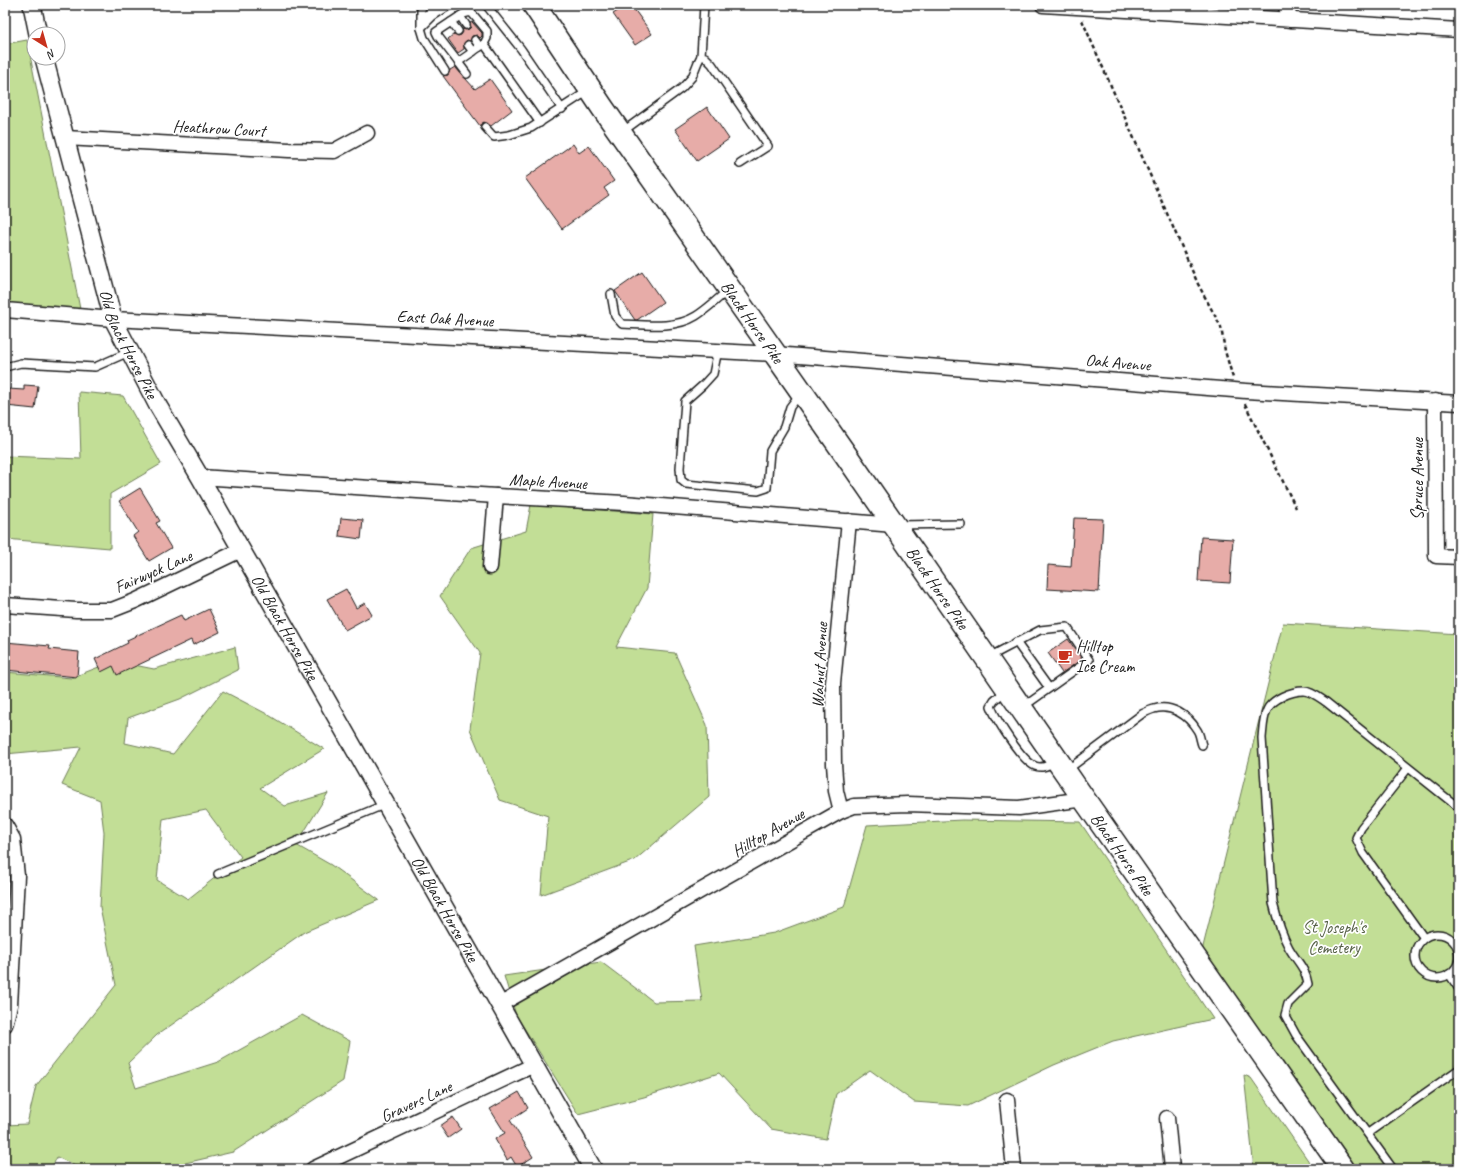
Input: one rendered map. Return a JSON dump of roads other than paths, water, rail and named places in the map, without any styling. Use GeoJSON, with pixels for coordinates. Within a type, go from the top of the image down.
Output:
{"type":"FeatureCollection","features":[{"type":"Feature","properties":{"kind":"main road","name":"Black Horse Pike"},"geometry":{"type":"LineString","coordinates":[[534,5],[590,90],[802,392],[1342,1169]]}},
{"type":"Feature","properties":{"kind":"street"},"geometry":{"type":"LineString","coordinates":[[32,5],[36,26]]}},
{"type":"Feature","properties":{"kind":"street"},"geometry":{"type":"LineString","coordinates":[[1045,5],[1104,7],[1459,30]]}},
{"type":"Feature","properties":{"kind":"street"},"geometry":{"type":"LineString","coordinates":[[1285,5],[1291,20]]}},
{"type":"Feature","properties":{"kind":"street","name":"Old Black Horse Pike"},"geometry":{"type":"LineString","coordinates":[[46,66],[113,319],[157,404],[200,477],[593,1169]]}},
{"type":"Feature","properties":{"kind":"street","name":"Heathrow Court"},"geometry":{"type":"LineString","coordinates":[[65,138],[334,151],[367,133]]}},
{"type":"Feature","properties":{"kind":"street","name":"East Oak Avenue"},"geometry":{"type":"LineString","coordinates":[[5,310],[113,319],[774,354]]}},
{"type":"Feature","properties":{"kind":"street","name":"Oak Avenue"},"geometry":{"type":"LineString","coordinates":[[774,354],[1239,390],[1459,403]]}},
{"type":"Feature","properties":{"kind":"street","name":"Spruce Avenue"},"geometry":{"type":"LineString","coordinates":[[1435,401],[1436,556],[1459,557]]}},
{"type":"Feature","properties":{"kind":"street","name":"Maple Avenue"},"geometry":{"type":"LineString","coordinates":[[200,477],[624,503],[894,525]]}},
{"type":"Feature","properties":{"kind":"street"},"geometry":{"type":"LineString","coordinates":[[490,567],[496,496]]}},
{"type":"Feature","properties":{"kind":"street","name":"Walnut Avenue"},"geometry":{"type":"LineString","coordinates":[[841,811],[836,790],[834,764],[833,683],[849,521]]}},
{"type":"Feature","properties":{"kind":"street","name":"Fairwyck Lane"},"geometry":{"type":"LineString","coordinates":[[5,605],[76,610],[112,610],[135,601],[241,550]]}},
{"type":"Feature","properties":{"kind":"street","name":"Hilltop Avenue"},"geometry":{"type":"LineString","coordinates":[[500,1004],[841,811],[854,806],[908,804],[1019,808],[1084,799]]}},
{"type":"Feature","properties":{"kind":"street"},"geometry":{"type":"LineString","coordinates":[[5,825],[13,839],[17,876],[10,1005],[5,1026]]}},
{"type":"Feature","properties":{"kind":"street","name":"Gravers Lane"},"geometry":{"type":"LineString","coordinates":[[313,1169],[534,1065]]}},
{"type":"Feature","properties":{"kind":"street"},"geometry":{"type":"LineString","coordinates":[[1007,1100],[1014,1169]]}},
{"type":"Feature","properties":{"kind":"street"},"geometry":{"type":"LineString","coordinates":[[1167,1118],[1172,1169]]}},
{"type":"Feature","properties":{"kind":"lane"},"geometry":{"type":"LineString","coordinates":[[425,5],[421,8],[421,28],[424,38],[445,71]]}},
{"type":"Feature","properties":{"kind":"lane"},"geometry":{"type":"LineString","coordinates":[[421,28],[427,14],[438,5]]}},
{"type":"Feature","properties":{"kind":"lane"},"geometry":{"type":"LineString","coordinates":[[421,28],[433,16],[450,5]]}},
{"type":"Feature","properties":{"kind":"lane"},"geometry":{"type":"LineString","coordinates":[[486,5],[521,49],[562,109]]}},
{"type":"Feature","properties":{"kind":"lane"},"geometry":{"type":"LineString","coordinates":[[620,133],[682,88],[692,77],[701,56],[704,5]]}},
{"type":"Feature","properties":{"kind":"lane"},"geometry":{"type":"LineString","coordinates":[[458,62],[482,46],[486,38],[487,31],[471,12],[463,14],[436,32],[438,36],[467,74]]}},
{"type":"Feature","properties":{"kind":"lane"},"geometry":{"type":"LineString","coordinates":[[460,16],[466,25]]}},
{"type":"Feature","properties":{"kind":"lane"},"geometry":{"type":"LineString","coordinates":[[451,22],[458,31]]}},
{"type":"Feature","properties":{"kind":"lane"},"geometry":{"type":"LineString","coordinates":[[475,40],[482,46],[540,123]]}},
{"type":"Feature","properties":{"kind":"lane"},"geometry":{"type":"LineString","coordinates":[[468,45],[473,52]]}},
{"type":"Feature","properties":{"kind":"lane"},"geometry":{"type":"LineString","coordinates":[[701,56],[705,57],[712,64],[764,138],[768,146],[740,164]]}},
{"type":"Feature","properties":{"kind":"lane"},"geometry":{"type":"LineString","coordinates":[[485,127],[494,137],[509,135],[531,128],[590,90]]}},
{"type":"Feature","properties":{"kind":"lane"},"geometry":{"type":"LineString","coordinates":[[611,294],[615,316],[622,324],[663,325],[683,321],[696,316],[730,289]]}},
{"type":"Feature","properties":{"kind":"lane"},"geometry":{"type":"LineString","coordinates":[[718,350],[712,374],[686,401],[680,468],[681,480],[686,484],[758,491],[767,488],[770,451],[784,427],[790,407],[802,392]]}},
{"type":"Feature","properties":{"kind":"lane"},"geometry":{"type":"LineString","coordinates":[[5,367],[21,363],[95,367],[130,352]]}},
{"type":"Feature","properties":{"kind":"lane"},"geometry":{"type":"LineString","coordinates":[[894,525],[961,524]]}},
{"type":"Feature","properties":{"kind":"lane"},"geometry":{"type":"LineString","coordinates":[[987,658],[1040,630],[1067,627],[1089,660],[1021,708]]}},
{"type":"Feature","properties":{"kind":"lane"},"geometry":{"type":"LineString","coordinates":[[1016,642],[1049,688]]}},
{"type":"Feature","properties":{"kind":"lane"},"geometry":{"type":"LineString","coordinates":[[1008,688],[994,701],[991,706],[993,713],[1011,742],[1034,766],[1062,767],[1142,714],[1155,709],[1170,708],[1181,713],[1198,731],[1202,745]]}},
{"type":"Feature","properties":{"kind":"lane"},"geometry":{"type":"LineString","coordinates":[[1393,1169],[1296,1035],[1285,1014],[1288,1004],[1308,984],[1306,973],[1290,948],[1278,923],[1273,903],[1262,738],[1263,723],[1267,710],[1272,703],[1286,694],[1305,691],[1326,702],[1459,808]]}},
{"type":"Feature","properties":{"kind":"lane"},"geometry":{"type":"LineString","coordinates":[[1408,768],[1361,828],[1356,838],[1363,853],[1424,938]]}},
{"type":"Feature","properties":{"kind":"lane"},"geometry":{"type":"LineString","coordinates":[[218,874],[386,804]]}},
{"type":"Feature","properties":{"kind":"lane"},"geometry":{"type":"LineString","coordinates":[[1430,935],[1444,935],[1455,944],[1458,950],[1459,958],[1454,970],[1449,974],[1441,978],[1434,978],[1426,976],[1420,972],[1414,958],[1415,950],[1424,938],[1430,935]]}},
{"type":"Feature","properties":{"kind":"lane"},"geometry":{"type":"LineString","coordinates":[[1449,974],[1459,989]]}},
{"type":"Feature","properties":{"kind":"lane"},"geometry":{"type":"LineString","coordinates":[[1368,1133],[1459,1069]]}},
{"type":"Feature","properties":{"kind":"place","name":"Hilltop Ice Cream"},"geometry":{"type":"Point","coordinates":[1065,656]}},
{"type":"Feature","properties":{"kind":"park label","name":"St Joseph's Cemetery"},"geometry":{"type":"Point","coordinates":[1334,937]}}]}
